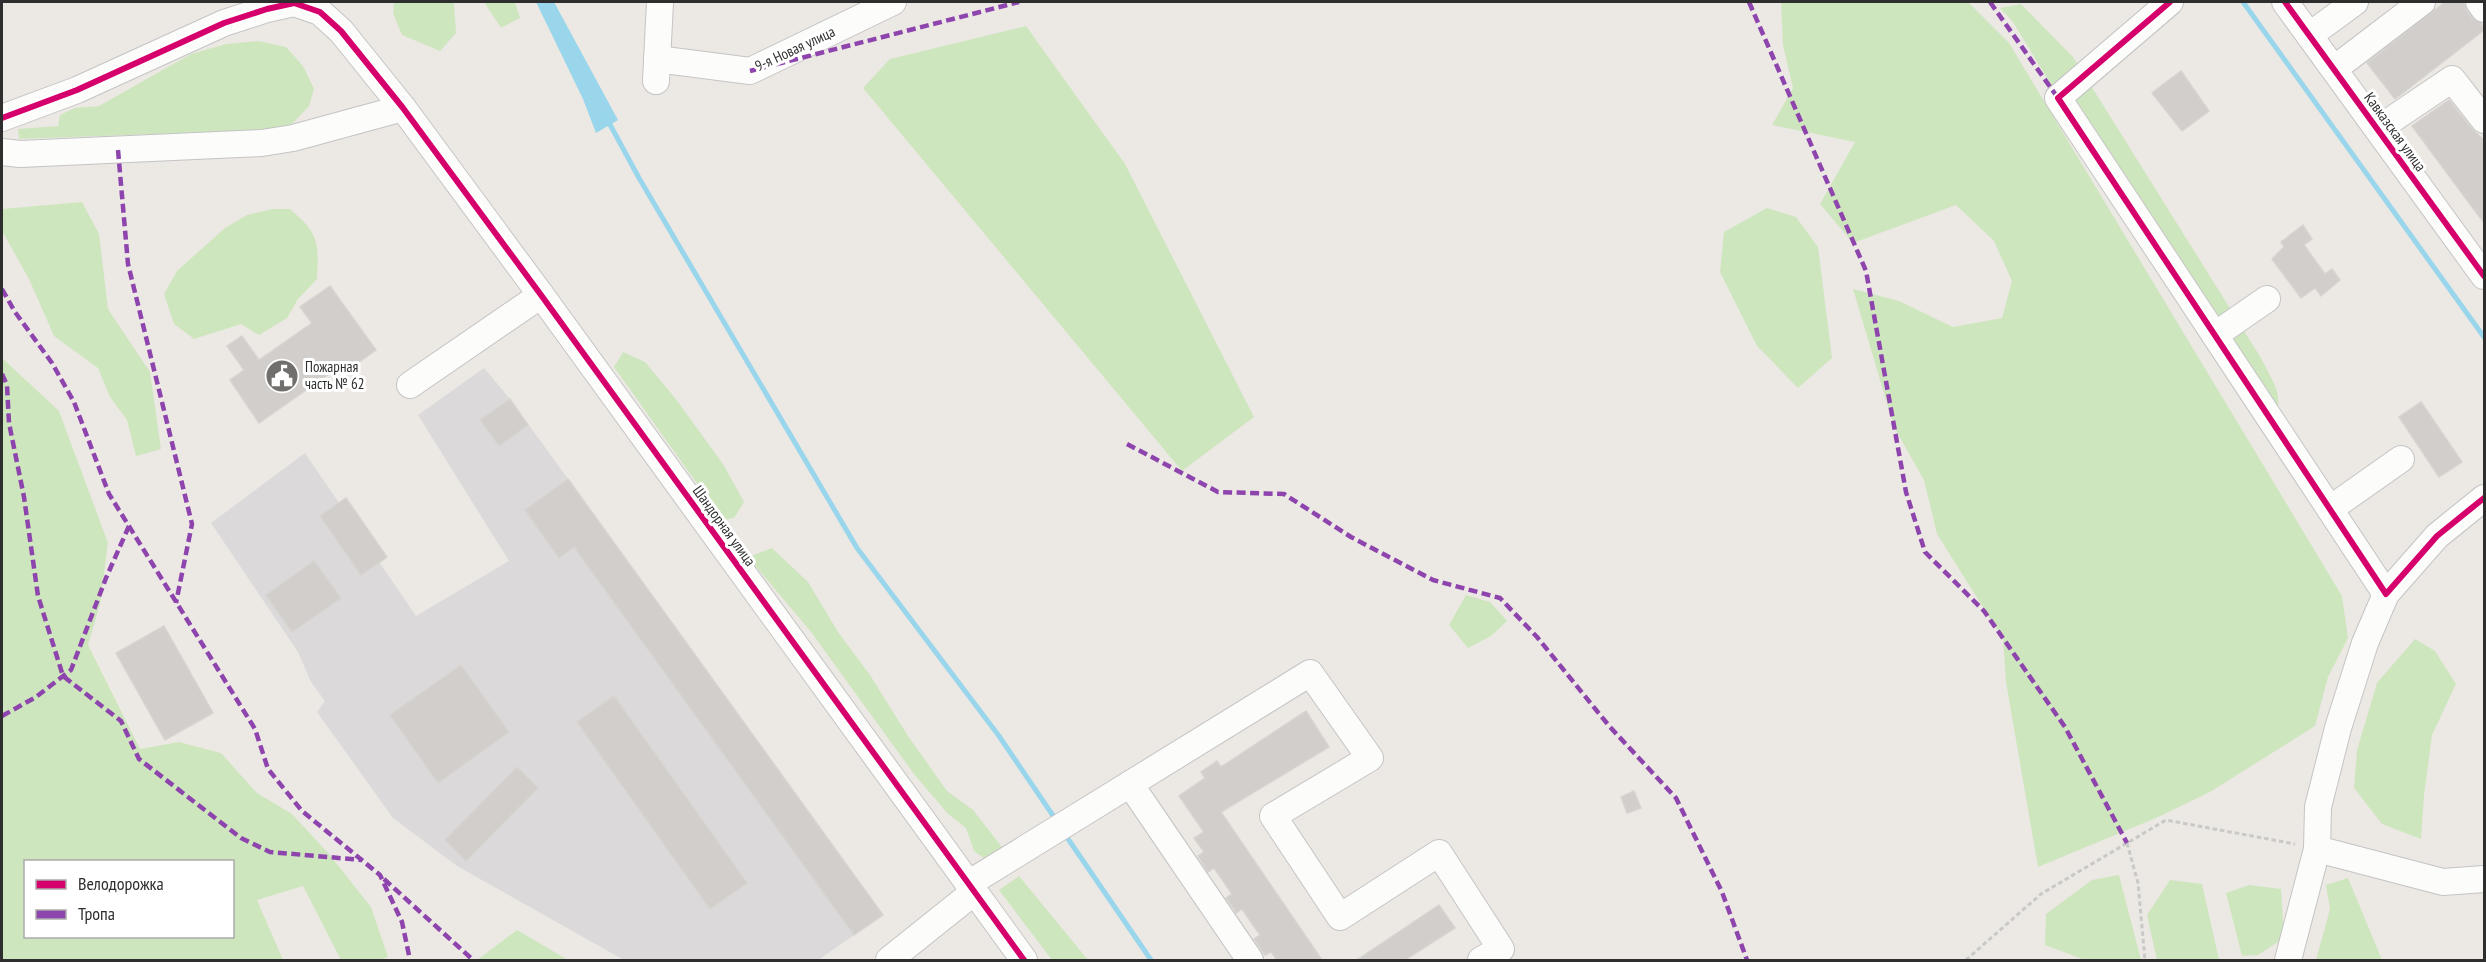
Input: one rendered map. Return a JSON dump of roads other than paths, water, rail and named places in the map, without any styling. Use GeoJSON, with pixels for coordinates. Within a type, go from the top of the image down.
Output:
{"type":"FeatureCollection","features":[{"type":"Feature","properties":{"kind":"street","name":"9-я Новая улица"},"geometry":{"type":"LineString","coordinates":[[660,2],[656,70],[750,71],[892,2]]}},
{"type":"Feature","properties":{"kind":"street"},"geometry":{"type":"LineString","coordinates":[[2170,2],[2058,98],[2386,594]]}},
{"type":"Feature","properties":{"kind":"street","name":"Кавказская улица"},"geometry":{"type":"LineString","coordinates":[[2285,2],[2484,276]]}},
{"type":"Feature","properties":{"kind":"street"},"geometry":{"type":"LineString","coordinates":[[2310,35],[2355,2]]}},
{"type":"Feature","properties":{"kind":"street"},"geometry":{"type":"LineString","coordinates":[[2334,69],[2422,2]]}},
{"type":"Feature","properties":{"kind":"street"},"geometry":{"type":"LineString","coordinates":[[2479,2],[2484,9]]}},
{"type":"Feature","properties":{"kind":"street","name":"Шандорная улица"},"geometry":{"type":"LineString","coordinates":[[2,118],[77,90],[224,23],[294,3],[320,12],[341,31],[403,108],[1023,960]]}},
{"type":"Feature","properties":{"kind":"street"},"geometry":{"type":"LineString","coordinates":[[2378,129],[2452,78],[2484,120]]}},
{"type":"Feature","properties":{"kind":"street"},"geometry":{"type":"LineString","coordinates":[[2,152],[42,153],[262,143],[293,138],[403,108]]}},
{"type":"Feature","properties":{"kind":"street"},"geometry":{"type":"LineString","coordinates":[[410,385],[541,295]]}},
{"type":"Feature","properties":{"kind":"street"},"geometry":{"type":"LineString","coordinates":[[2215,335],[2267,299]]}},
{"type":"Feature","properties":{"kind":"street"},"geometry":{"type":"LineString","coordinates":[[2330,509],[2401,459]]}},
{"type":"Feature","properties":{"kind":"street"},"geometry":{"type":"LineString","coordinates":[[2288,960],[2317,849],[2318,807],[2338,728],[2365,644],[2386,594],[2437,536],[2484,498]]}},
{"type":"Feature","properties":{"kind":"street"},"geometry":{"type":"LineString","coordinates":[[889,960],[971,888],[1130,784],[1310,674],[1370,758],[1273,816],[1340,917],[1439,853],[1501,949],[1481,960]]}},
{"type":"Feature","properties":{"kind":"street"},"geometry":{"type":"LineString","coordinates":[[1130,784],[1250,960]]}},
{"type":"Feature","properties":{"kind":"street"},"geometry":{"type":"LineString","coordinates":[[2317,849],[2443,882],[2484,879]]}},
{"type":"Feature","properties":{"kind":"water"},"geometry":{"type":"Polygon","coordinates":[[[536,2],[554,2],[618,120],[596,133],[583,99],[536,2]]]}},
{"type":"Feature","properties":{"kind":"waterway"},"geometry":{"type":"LineString","coordinates":[[2243,2],[2484,337]]}},
{"type":"Feature","properties":{"kind":"waterway"},"geometry":{"type":"LineString","coordinates":[[607,119],[639,178],[857,548],[999,736],[1056,820]]}},
{"type":"Feature","properties":{"kind":"waterway"},"geometry":{"type":"LineString","coordinates":[[1064,833],[1151,960]]}},
{"type":"Feature","properties":{"kind":"place","name":"Пожарная часть № 62"},"geometry":{"type":"Point","coordinates":[282,376]}}]}
